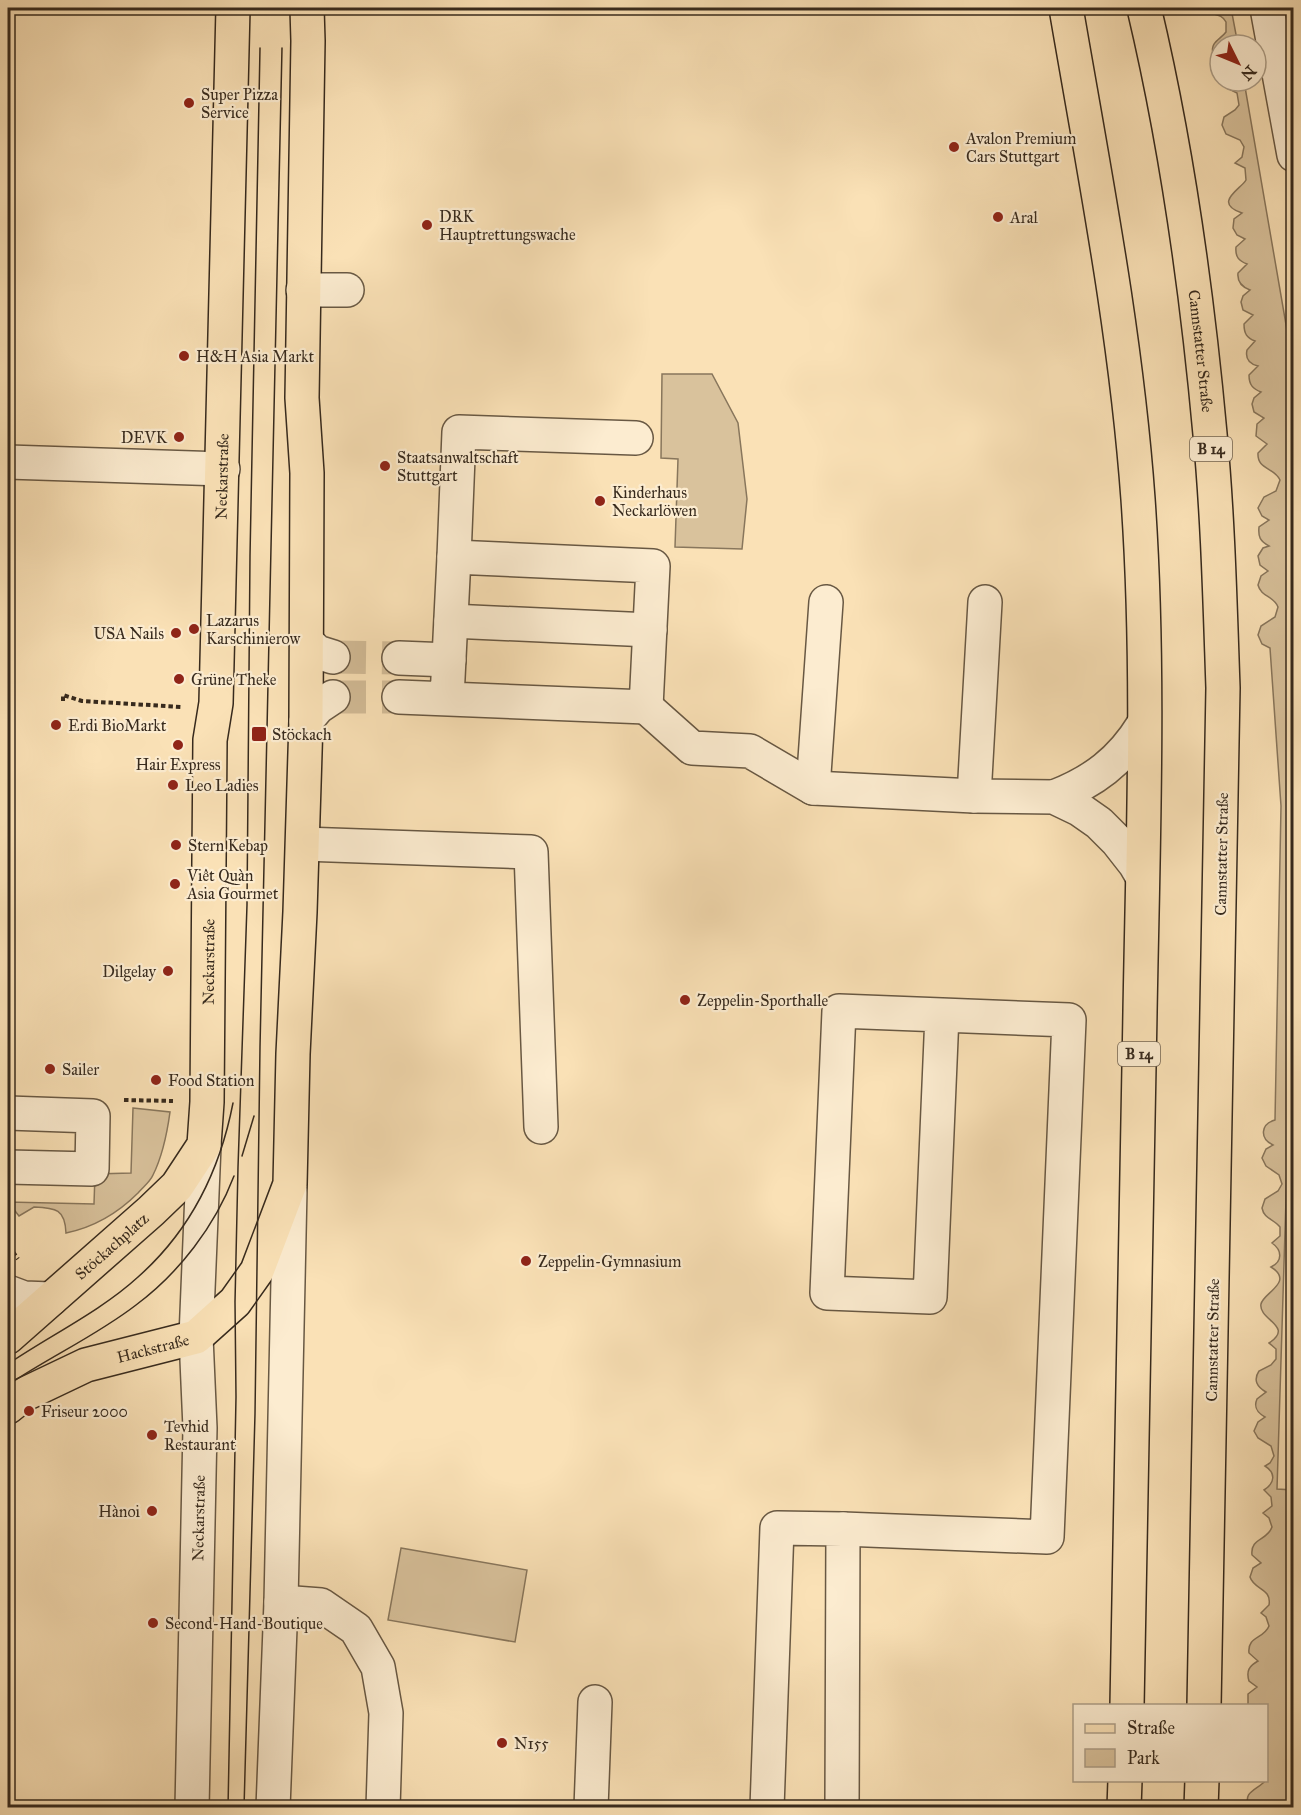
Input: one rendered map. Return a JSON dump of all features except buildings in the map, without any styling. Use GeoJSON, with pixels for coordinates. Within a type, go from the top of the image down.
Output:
{"type":"FeatureCollection","features":[{"type":"Feature","properties":{"kind":"main road"},"geometry":{"type":"LineString","coordinates":[[232,23],[239,24],[250,13],[260,8]]}},
{"type":"Feature","properties":{"kind":"main road"},"geometry":{"type":"LineString","coordinates":[[285,8],[296,14],[308,41]]}},
{"type":"Feature","properties":{"kind":"main road"},"geometry":{"type":"LineString","coordinates":[[290,1184],[306,721],[320,649],[302,398],[307,8]]}},
{"type":"Feature","properties":{"kind":"main road","name":"B 14"},"geometry":{"type":"LineString","coordinates":[[1066,8],[1110,259],[1130,404],[1138,500],[1144,638],[1127,1704]]}},
{"type":"Feature","properties":{"kind":"main road","name":"Cannstatter Straße"},"geometry":{"type":"LineString","coordinates":[[1144,8],[1180,199],[1198,316],[1210,435],[1219,562],[1222,654],[1221,884],[1204,1704]]}},
{"type":"Feature","properties":{"kind":"main road","name":"Neckarstraße"},"geometry":{"type":"LineString","coordinates":[[204,1145],[207,1102],[210,740],[216,709],[232,23]]}},
{"type":"Feature","properties":{"kind":"main road","name":"Stöckachplatz"},"geometry":{"type":"LineString","coordinates":[[8,1337],[177,1186],[204,1145]]}},
{"type":"Feature","properties":{"kind":"main road","name":"Hackstraße"},"geometry":{"type":"LineString","coordinates":[[8,1407],[23,1395],[86,1365],[196,1337],[235,1302],[257,1271],[290,1184]]}},
{"type":"Feature","properties":{"kind":"main road"},"geometry":{"type":"LineString","coordinates":[[1124,1808],[1125,1782]]}},
{"type":"Feature","properties":{"kind":"main road"},"geometry":{"type":"LineString","coordinates":[[1202,1782],[1202,1808]]}},
{"type":"Feature","properties":{"kind":"street"},"geometry":{"type":"LineString","coordinates":[[1267,8],[1285,63],[1292,140]]}},
{"type":"Feature","properties":{"kind":"street"},"geometry":{"type":"LineString","coordinates":[[303,290],[347,290]]}},
{"type":"Feature","properties":{"kind":"street"},"geometry":{"type":"LineString","coordinates":[[447,698],[459,432],[636,438]]}},
{"type":"Feature","properties":{"kind":"street"},"geometry":{"type":"LineString","coordinates":[[8,462],[223,469]]}},
{"type":"Feature","properties":{"kind":"street"},"geometry":{"type":"LineString","coordinates":[[454,557],[653,566],[646,707]]}},
{"type":"Feature","properties":{"kind":"street"},"geometry":{"type":"LineString","coordinates":[[813,788],[826,602]]}},
{"type":"Feature","properties":{"kind":"street"},"geometry":{"type":"LineString","coordinates":[[974,796],[985,602]]}},
{"type":"Feature","properties":{"kind":"street"},"geometry":{"type":"LineString","coordinates":[[451,621],[650,630]]}},
{"type":"Feature","properties":{"kind":"street"},"geometry":{"type":"LineString","coordinates":[[399,658],[449,660]]}},
{"type":"Feature","properties":{"kind":"street"},"geometry":{"type":"LineString","coordinates":[[306,721],[318,707],[333,697]]}},
{"type":"Feature","properties":{"kind":"street"},"geometry":{"type":"LineString","coordinates":[[399,697],[646,707],[692,748],[750,751],[813,788],[974,796],[1054,797],[1079,787],[1117,758],[1143,725]]}},
{"type":"Feature","properties":{"kind":"street"},"geometry":{"type":"LineString","coordinates":[[1054,797],[1079,809],[1099,823],[1135,864],[1142,876]]}},
{"type":"Feature","properties":{"kind":"street"},"geometry":{"type":"LineString","coordinates":[[303,844],[531,852],[541,1127]]}},
{"type":"Feature","properties":{"kind":"street"},"geometry":{"type":"LineString","coordinates":[[767,1808],[777,1528],[1047,1537],[1069,1020],[942,1015],[839,1011],[827,1293],[930,1297],[942,1015]]}},
{"type":"Feature","properties":{"kind":"street"},"geometry":{"type":"LineString","coordinates":[[8,1113],[93,1116],[92,1169],[8,1167]]}},
{"type":"Feature","properties":{"kind":"street","name":"Neckarstraße"},"geometry":{"type":"LineString","coordinates":[[192,1808],[200,1428],[196,1337],[204,1145]]}},
{"type":"Feature","properties":{"kind":"street"},"geometry":{"type":"LineString","coordinates":[[273,1808],[290,1184]]}},
{"type":"Feature","properties":{"kind":"street"},"geometry":{"type":"LineString","coordinates":[[8,1292],[24,1298],[51,1299]]}},
{"type":"Feature","properties":{"kind":"street"},"geometry":{"type":"LineString","coordinates":[[842,1808],[843,1529]]}},
{"type":"Feature","properties":{"kind":"street"},"geometry":{"type":"LineString","coordinates":[[280,1602],[321,1605],[356,1629],[378,1667],[386,1713],[383,1808]]}},
{"type":"Feature","properties":{"kind":"street"},"geometry":{"type":"LineString","coordinates":[[591,1808],[595,1702]]}},
{"type":"Feature","properties":{"kind":"path"},"geometry":{"type":"LineString","coordinates":[[63,701],[63,695],[82,701],[216,709]]}},
{"type":"Feature","properties":{"kind":"path"},"geometry":{"type":"LineString","coordinates":[[8,1579],[11,1584],[12,1718]]}},
{"type":"Feature","properties":{"kind":"green space"},"geometry":{"type":"Polygon","coordinates":[[[1203,8],[1231,8],[1236,33],[1225,33],[1224,19],[1203,8]]]}},
{"type":"Feature","properties":{"kind":"green space"},"geometry":{"type":"Polygon","coordinates":[[[1237,93],[1246,93],[1289,342],[1294,342],[1294,942],[1277,1489],[1293,1490],[1293,1808],[1249,1807],[1247,1802],[1252,1791],[1264,1782],[1268,1782],[1268,1704],[1248,1704],[1248,1694],[1257,1687],[1249,1681],[1248,1672],[1250,1667],[1258,1661],[1249,1653],[1249,1647],[1253,1640],[1269,1626],[1266,1617],[1261,1613],[1269,1605],[1269,1599],[1268,1595],[1250,1577],[1253,1568],[1261,1563],[1252,1555],[1252,1549],[1256,1542],[1270,1532],[1272,1527],[1269,1518],[1263,1513],[1272,1506],[1271,1497],[1264,1490],[1273,1478],[1265,1466],[1274,1456],[1271,1446],[1258,1438],[1254,1431],[1258,1422],[1265,1417],[1258,1412],[1256,1402],[1266,1392],[1258,1386],[1256,1377],[1259,1371],[1271,1365],[1276,1359],[1276,1349],[1269,1343],[1276,1337],[1277,1327],[1262,1310],[1261,1304],[1276,1287],[1280,1278],[1278,1272],[1271,1267],[1278,1262],[1280,1255],[1272,1243],[1280,1236],[1280,1227],[1267,1217],[1262,1208],[1265,1199],[1278,1191],[1282,1184],[1279,1175],[1266,1166],[1262,1158],[1266,1149],[1273,1145],[1265,1139],[1265,1128],[1275,1120],[1281,806],[1270,648],[1262,644],[1258,635],[1261,626],[1275,617],[1278,607],[1258,585],[1261,576],[1268,571],[1260,565],[1258,556],[1263,548],[1269,546],[1260,538],[1259,527],[1269,520],[1262,516],[1258,508],[1264,497],[1276,491],[1280,480],[1258,459],[1258,453],[1267,444],[1256,436],[1257,424],[1264,418],[1254,412],[1252,404],[1254,398],[1261,392],[1254,388],[1250,381],[1249,375],[1258,366],[1247,358],[1247,350],[1255,341],[1246,335],[1244,324],[1253,315],[1243,310],[1241,302],[1243,296],[1250,290],[1238,279],[1238,273],[1247,264],[1238,258],[1236,247],[1245,239],[1237,235],[1233,228],[1234,219],[1242,213],[1229,205],[1231,196],[1246,180],[1245,168],[1235,163],[1242,157],[1244,147],[1240,140],[1226,134],[1222,125],[1224,117],[1239,105],[1237,93]]]}},
{"type":"Feature","properties":{"kind":"green space"},"geometry":{"type":"Polygon","coordinates":[[[662,374],[712,374],[738,423],[747,499],[742,549],[675,547],[678,459],[661,458],[662,374]]]}},
{"type":"Feature","properties":{"kind":"green space"},"geometry":{"type":"Polygon","coordinates":[[[133,1108],[170,1112],[164,1144],[156,1167],[150,1180],[138,1193],[105,1219],[66,1233],[64,1219],[54,1209],[34,1207],[19,1216],[8,1202],[94,1204],[95,1174],[131,1173],[133,1108]]]}},
{"type":"Feature","properties":{"kind":"green space"},"geometry":{"type":"Polygon","coordinates":[[[401,1548],[527,1570],[515,1642],[388,1620],[401,1548]]]}},
{"type":"Feature","properties":{"kind":"tunnel"},"geometry":{"type":"LineString","coordinates":[[333,657],[399,658]]}},
{"type":"Feature","properties":{"kind":"tunnel"},"geometry":{"type":"LineString","coordinates":[[333,697],[399,697]]}},
{"type":"Feature","properties":{"kind":"tram line"},"geometry":{"type":"LineString","coordinates":[[228,1808],[236,1397],[235,1302],[247,905],[250,556],[260,48]]}},
{"type":"Feature","properties":{"kind":"tram line"},"geometry":{"type":"LineString","coordinates":[[244,1808],[255,1414],[260,1047],[282,48]]}},
{"type":"Feature","properties":{"kind":"tram line"},"geometry":{"type":"LineString","coordinates":[[8,1364],[108,1301],[138,1277],[173,1240],[200,1198],[211,1175],[220,1152],[233,1103]]}},
{"type":"Feature","properties":{"kind":"tram line"},"geometry":{"type":"LineString","coordinates":[[242,1156],[254,1116]]}},
{"type":"Feature","properties":{"kind":"tram line"},"geometry":{"type":"LineString","coordinates":[[8,1385],[105,1327],[152,1292],[194,1247],[217,1213],[234,1176]]}},
{"type":"Feature","properties":{"kind":"place","name":"Super Pizza Service"},"geometry":{"type":"Point","coordinates":[189,103]}},
{"type":"Feature","properties":{"kind":"place","name":"Avalon Premium Cars Stuttgart"},"geometry":{"type":"Point","coordinates":[954,147]}},
{"type":"Feature","properties":{"kind":"place","name":"Aral"},"geometry":{"type":"Point","coordinates":[998,217]}},
{"type":"Feature","properties":{"kind":"place","name":"DRK Hauptrettungswache"},"geometry":{"type":"Point","coordinates":[427,225]}},
{"type":"Feature","properties":{"kind":"place","name":"H&H Asia Markt"},"geometry":{"type":"Point","coordinates":[184,356]}},
{"type":"Feature","properties":{"kind":"place","name":"DEVK"},"geometry":{"type":"Point","coordinates":[179,437]}},
{"type":"Feature","properties":{"kind":"place","name":"Staatsanwaltschaft Stuttgart"},"geometry":{"type":"Point","coordinates":[385,466]}},
{"type":"Feature","properties":{"kind":"place","name":"Kinderhaus Neckarlöwen"},"geometry":{"type":"Point","coordinates":[600,501]}},
{"type":"Feature","properties":{"kind":"place","name":"Lazarus Karschinierow"},"geometry":{"type":"Point","coordinates":[194,629]}},
{"type":"Feature","properties":{"kind":"place","name":"USA Nails"},"geometry":{"type":"Point","coordinates":[176,633]}},
{"type":"Feature","properties":{"kind":"place","name":"Grüne Theke"},"geometry":{"type":"Point","coordinates":[179,679]}},
{"type":"Feature","properties":{"kind":"place","name":"Erdi BioMarkt"},"geometry":{"type":"Point","coordinates":[56,725]}},
{"type":"Feature","properties":{"kind":"place","name":"Stöckach"},"geometry":{"type":"Point","coordinates":[259,734]}},
{"type":"Feature","properties":{"kind":"place","name":"Hair Express"},"geometry":{"type":"Point","coordinates":[178,745]}},
{"type":"Feature","properties":{"kind":"place","name":"Leo Ladies"},"geometry":{"type":"Point","coordinates":[173,785]}},
{"type":"Feature","properties":{"kind":"place","name":"Stern Kebap"},"geometry":{"type":"Point","coordinates":[176,845]}},
{"type":"Feature","properties":{"kind":"place","name":"Viêt Quàn Asia Gourmet"},"geometry":{"type":"Point","coordinates":[175,884]}},
{"type":"Feature","properties":{"kind":"place","name":"Dilgelay"},"geometry":{"type":"Point","coordinates":[168,971]}},
{"type":"Feature","properties":{"kind":"place","name":"Zeppelin-Sporthalle"},"geometry":{"type":"Point","coordinates":[685,1000]}},
{"type":"Feature","properties":{"kind":"place","name":"Sailer"},"geometry":{"type":"Point","coordinates":[50,1069]}},
{"type":"Feature","properties":{"kind":"place","name":"Food Station"},"geometry":{"type":"Point","coordinates":[156,1080]}},
{"type":"Feature","properties":{"kind":"place","name":"Zeppelin-Gymnasium"},"geometry":{"type":"Point","coordinates":[526,1261]}},
{"type":"Feature","properties":{"kind":"place","name":"Friseur 2000"},"geometry":{"type":"Point","coordinates":[29,1411]}},
{"type":"Feature","properties":{"kind":"place","name":"Tevhid Restaurant"},"geometry":{"type":"Point","coordinates":[152,1435]}},
{"type":"Feature","properties":{"kind":"place","name":"Hànoi"},"geometry":{"type":"Point","coordinates":[152,1511]}},
{"type":"Feature","properties":{"kind":"place","name":"Second-Hand-Boutique"},"geometry":{"type":"Point","coordinates":[153,1623]}},
{"type":"Feature","properties":{"kind":"place","name":"N155"},"geometry":{"type":"Point","coordinates":[502,1743]}}]}
